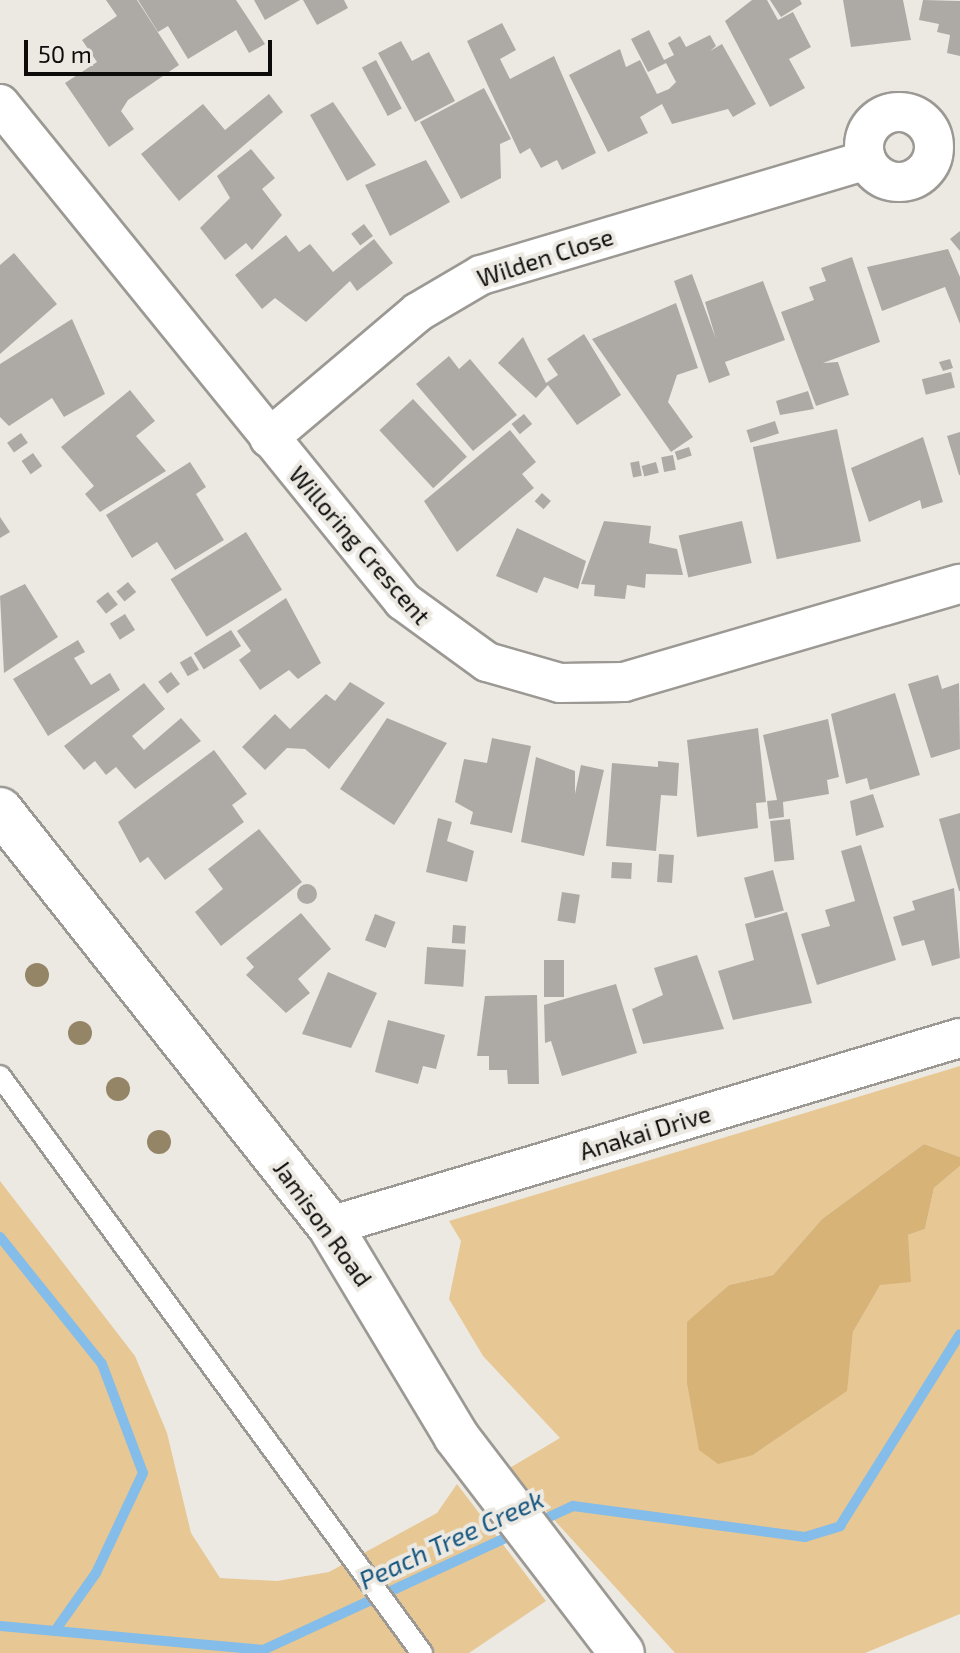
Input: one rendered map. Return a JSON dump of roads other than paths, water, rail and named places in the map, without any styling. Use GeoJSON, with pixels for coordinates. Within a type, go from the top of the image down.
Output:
{"type":"FeatureCollection","features":[{"type":"Feature","properties":{"kind":"street","name":"Willoring Crescent"},"geometry":{"type":"LineString","coordinates":[[0,104],[269,438],[425,622],[487,662],[560,683],[657,675],[960,584]]}},
{"type":"Feature","properties":{"kind":"street","name":"Wilden Close"},"geometry":{"type":"LineString","coordinates":[[269,438],[418,312],[481,275],[866,160]]}},
{"type":"Feature","properties":{"kind":"street","name":"Jamison Road"},"geometry":{"type":"LineString","coordinates":[[0,810],[330,1226],[489,1482],[622,1653]]}},
{"type":"Feature","properties":{"kind":"street","name":"Anakai Drive"},"geometry":{"type":"LineString","coordinates":[[330,1226],[960,1038]]}},
{"type":"Feature","properties":{"kind":"lane"},"geometry":{"type":"LineString","coordinates":[[0,1076],[86,1185],[342,1550],[422,1653]]}},
{"type":"Feature","properties":{"kind":"waterway"},"geometry":{"type":"LineString","coordinates":[[0,1237],[102,1364],[143,1473],[96,1573],[55,1631]]}},
{"type":"Feature","properties":{"kind":"waterway","name":"Peach Tree Creek"},"geometry":{"type":"LineString","coordinates":[[536,1523],[573,1506],[805,1537],[840,1526],[960,1334]]}},
{"type":"Feature","properties":{"kind":"waterway","name":"Peach Tree Creek"},"geometry":{"type":"LineString","coordinates":[[0,1626],[263,1650],[518,1532]]}}]}
